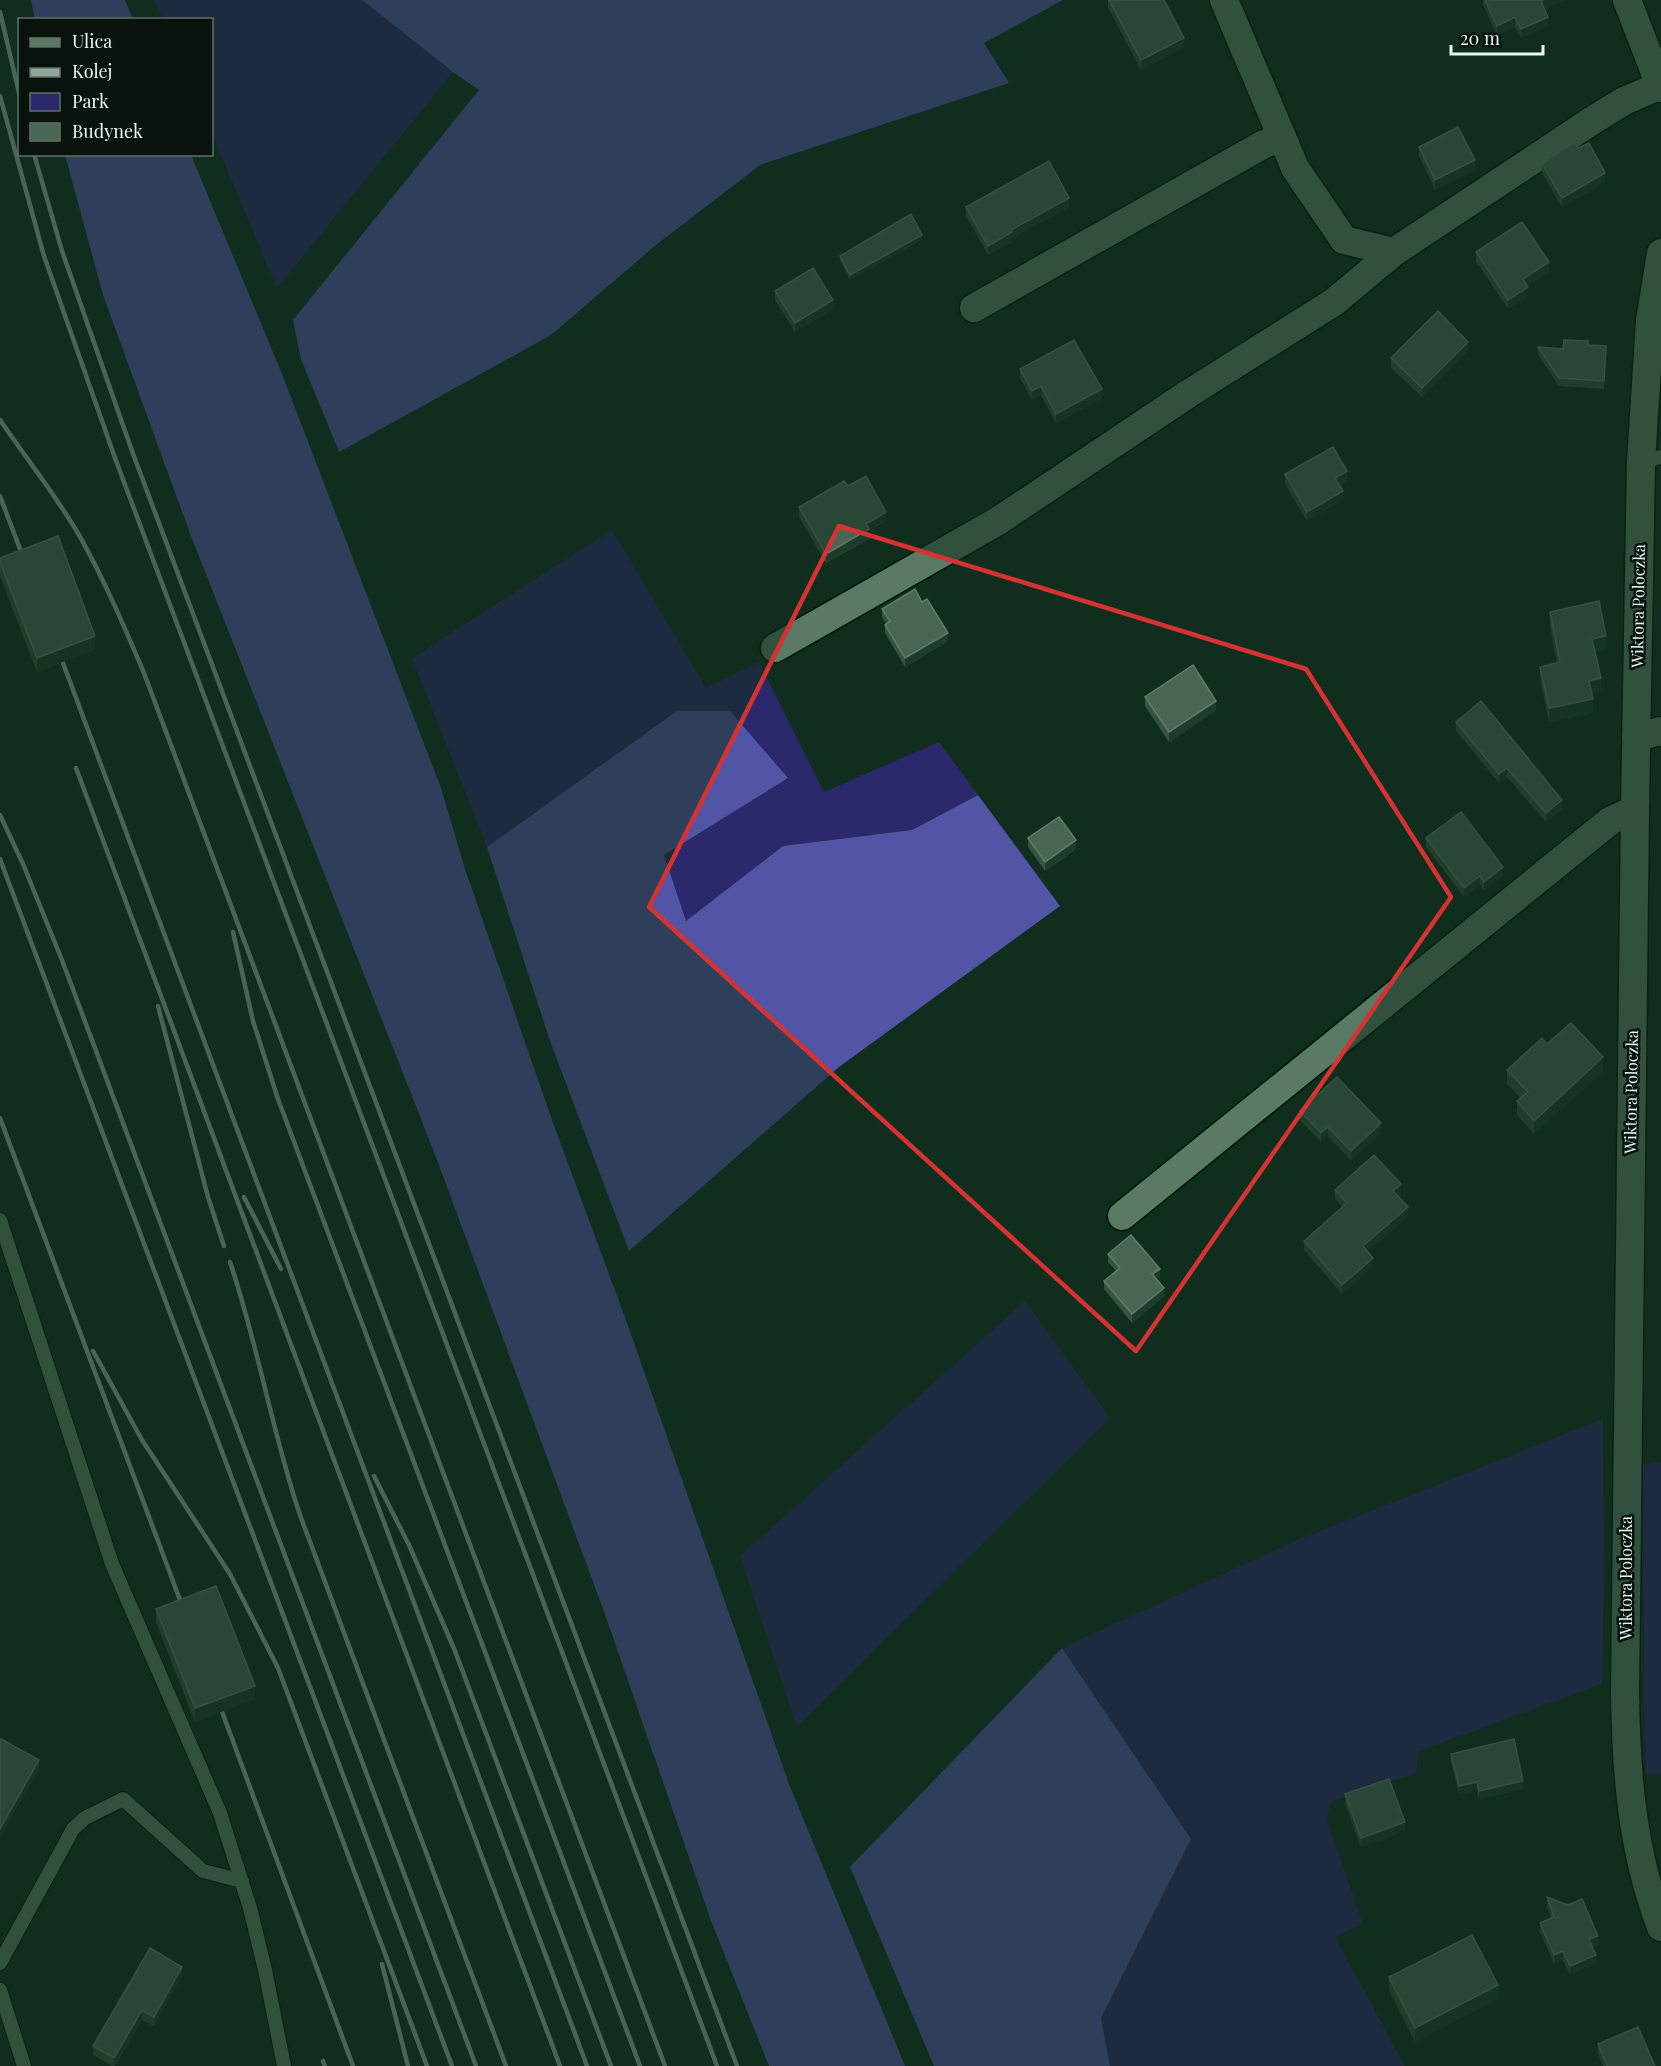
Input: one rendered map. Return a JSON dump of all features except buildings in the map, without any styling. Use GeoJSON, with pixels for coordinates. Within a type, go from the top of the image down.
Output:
{"type":"FeatureCollection","features":[{"type":"Feature","properties":{"kind":"street"},"geometry":{"type":"LineString","coordinates":[[1224,0],[1295,168],[1344,240],[1394,252]]}},
{"type":"Feature","properties":{"kind":"street"},"geometry":{"type":"LineString","coordinates":[[775,648],[998,521],[1188,394],[1334,302],[1394,252],[1590,122],[1624,101],[1660,87],[1628,0]]}},
{"type":"Feature","properties":{"kind":"street"},"geometry":{"type":"LineString","coordinates":[[974,308],[1264,144],[1282,137]]}},
{"type":"Feature","properties":{"kind":"street","name":"Wiktora Poloczka"},"geometry":{"type":"LineString","coordinates":[[1661,253],[1650,321],[1648,734],[1635,809],[1626,1736],[1629,1788],[1636,1838],[1661,1925]]}},
{"type":"Feature","properties":{"kind":"street"},"geometry":{"type":"LineString","coordinates":[[1122,1216],[1610,821],[1635,809]]}},
{"type":"Feature","properties":{"kind":"lane"},"geometry":{"type":"LineString","coordinates":[[0,1220],[112,1564],[220,1813],[242,1881],[265,1970],[284,2066]]}},
{"type":"Feature","properties":{"kind":"lane"},"geometry":{"type":"LineString","coordinates":[[0,1963],[73,1829],[85,1818],[123,1799],[203,1871],[242,1881]]}},
{"type":"Feature","properties":{"kind":"lane"},"geometry":{"type":"LineString","coordinates":[[0,1990],[24,2066]]}},
{"type":"Feature","properties":{"kind":"highlighted area"},"geometry":{"type":"Polygon","coordinates":[[[839,526],[1306,669],[1451,897],[1136,1351],[649,907],[839,526]]]}},
{"type":"Feature","properties":{"kind":"green space"},"geometry":{"type":"Polygon","coordinates":[[[154,0],[362,0],[453,72],[277,288],[213,136],[213,18],[163,18],[154,0]]]}},
{"type":"Feature","properties":{"kind":"green space"},"geometry":{"type":"Polygon","coordinates":[[[612,530],[706,688],[759,662],[824,792],[939,742],[978,795],[912,830],[783,846],[686,922],[664,855],[788,778],[677,711],[487,847],[412,658],[612,530]]]}},
{"type":"Feature","properties":{"kind":"green space"},"geometry":{"type":"Polygon","coordinates":[[[1025,1301],[1110,1418],[797,1727],[740,1556],[1025,1301]]]}},
{"type":"Feature","properties":{"kind":"green space"},"geometry":{"type":"Polygon","coordinates":[[[1603,1419],[1602,1684],[1419,1751],[1416,1773],[1330,1802],[1327,1820],[1363,1924],[1335,1937],[1405,2066],[1110,2066],[1101,2018],[1191,1839],[1062,1648],[1300,1539],[1603,1419]]]}},
{"type":"Feature","properties":{"kind":"green space"},"geometry":{"type":"Polygon","coordinates":[[[1661,1462],[1661,1774],[1646,1774],[1643,1464],[1661,1462]]]}},
{"type":"Feature","properties":{"kind":"shaded area"},"geometry":{"type":"Polygon","coordinates":[[[31,0],[125,0],[133,18],[35,18],[31,0]]]}},
{"type":"Feature","properties":{"kind":"shaded area"},"geometry":{"type":"Polygon","coordinates":[[[362,0],[1063,0],[984,43],[1009,83],[760,165],[656,245],[551,335],[339,452],[301,359],[293,320],[479,90],[362,0]]]}},
{"type":"Feature","properties":{"kind":"shaded area"},"geometry":{"type":"Polygon","coordinates":[[[65,156],[191,156],[282,374],[441,788],[465,869],[552,1120],[627,1323],[789,1784],[905,2066],[769,2066],[710,1918],[606,1617],[436,1157],[191,536],[103,295],[65,156]]]}},
{"type":"Feature","properties":{"kind":"shaded area"},"geometry":{"type":"Polygon","coordinates":[[[677,711],[730,711],[788,778],[664,855],[686,921],[783,846],[912,830],[978,795],[1060,906],[839,1067],[629,1251],[549,1038],[487,847],[677,711]]]}},
{"type":"Feature","properties":{"kind":"shaded area"},"geometry":{"type":"Polygon","coordinates":[[[1062,1648],[1191,1839],[1101,2018],[1110,2066],[934,2066],[850,1867],[1062,1648]]]}},
{"type":"Feature","properties":{"kind":"railway"},"geometry":{"type":"LineString","coordinates":[[0,12],[18,88]]}},
{"type":"Feature","properties":{"kind":"railway"},"geometry":{"type":"LineString","coordinates":[[0,96],[44,256],[115,458],[717,2066]]}},
{"type":"Feature","properties":{"kind":"railway"},"geometry":{"type":"LineString","coordinates":[[35,156],[62,251],[132,451],[737,2066]]}},
{"type":"Feature","properties":{"kind":"railway"},"geometry":{"type":"LineString","coordinates":[[0,420],[79,535],[144,673],[665,2066]]}},
{"type":"Feature","properties":{"kind":"railway"},"geometry":{"type":"LineString","coordinates":[[0,496],[26,565]]}},
{"type":"Feature","properties":{"kind":"railway"},"geometry":{"type":"LineString","coordinates":[[57,647],[587,2066]]}},
{"type":"Feature","properties":{"kind":"railway"},"geometry":{"type":"LineString","coordinates":[[76,768],[560,2066]]}},
{"type":"Feature","properties":{"kind":"railway"},"geometry":{"type":"LineString","coordinates":[[0,815],[23,864],[62,960],[476,2066]]}},
{"type":"Feature","properties":{"kind":"railway"},"geometry":{"type":"LineString","coordinates":[[0,859],[452,2066]]}},
{"type":"Feature","properties":{"kind":"railway"},"geometry":{"type":"LineString","coordinates":[[233,932],[253,1021],[278,1099],[640,2066]]}},
{"type":"Feature","properties":{"kind":"railway"},"geometry":{"type":"LineString","coordinates":[[158,1006],[208,1197],[224,1246]]}},
{"type":"Feature","properties":{"kind":"railway"},"geometry":{"type":"LineString","coordinates":[[0,1118],[186,1616]]}},
{"type":"Feature","properties":{"kind":"railway"},"geometry":{"type":"LineString","coordinates":[[244,1197],[281,1269]]}},
{"type":"Feature","properties":{"kind":"railway"},"geometry":{"type":"LineString","coordinates":[[230,1262],[300,1515],[506,2066]]}},
{"type":"Feature","properties":{"kind":"railway"},"geometry":{"type":"LineString","coordinates":[[93,1351],[142,1440],[230,1574],[278,1668],[427,2066]]}},
{"type":"Feature","properties":{"kind":"railway"},"geometry":{"type":"LineString","coordinates":[[374,1476],[409,1545],[455,1651],[611,2066]]}},
{"type":"Feature","properties":{"kind":"railway"},"geometry":{"type":"LineString","coordinates":[[217,1698],[353,2066]]}},
{"type":"Feature","properties":{"kind":"railway"},"geometry":{"type":"LineString","coordinates":[[382,1964],[408,2066]]}},
{"type":"Feature","properties":{"kind":"railway"},"geometry":{"type":"LineString","coordinates":[[323,2061],[325,2066]]}}]}
